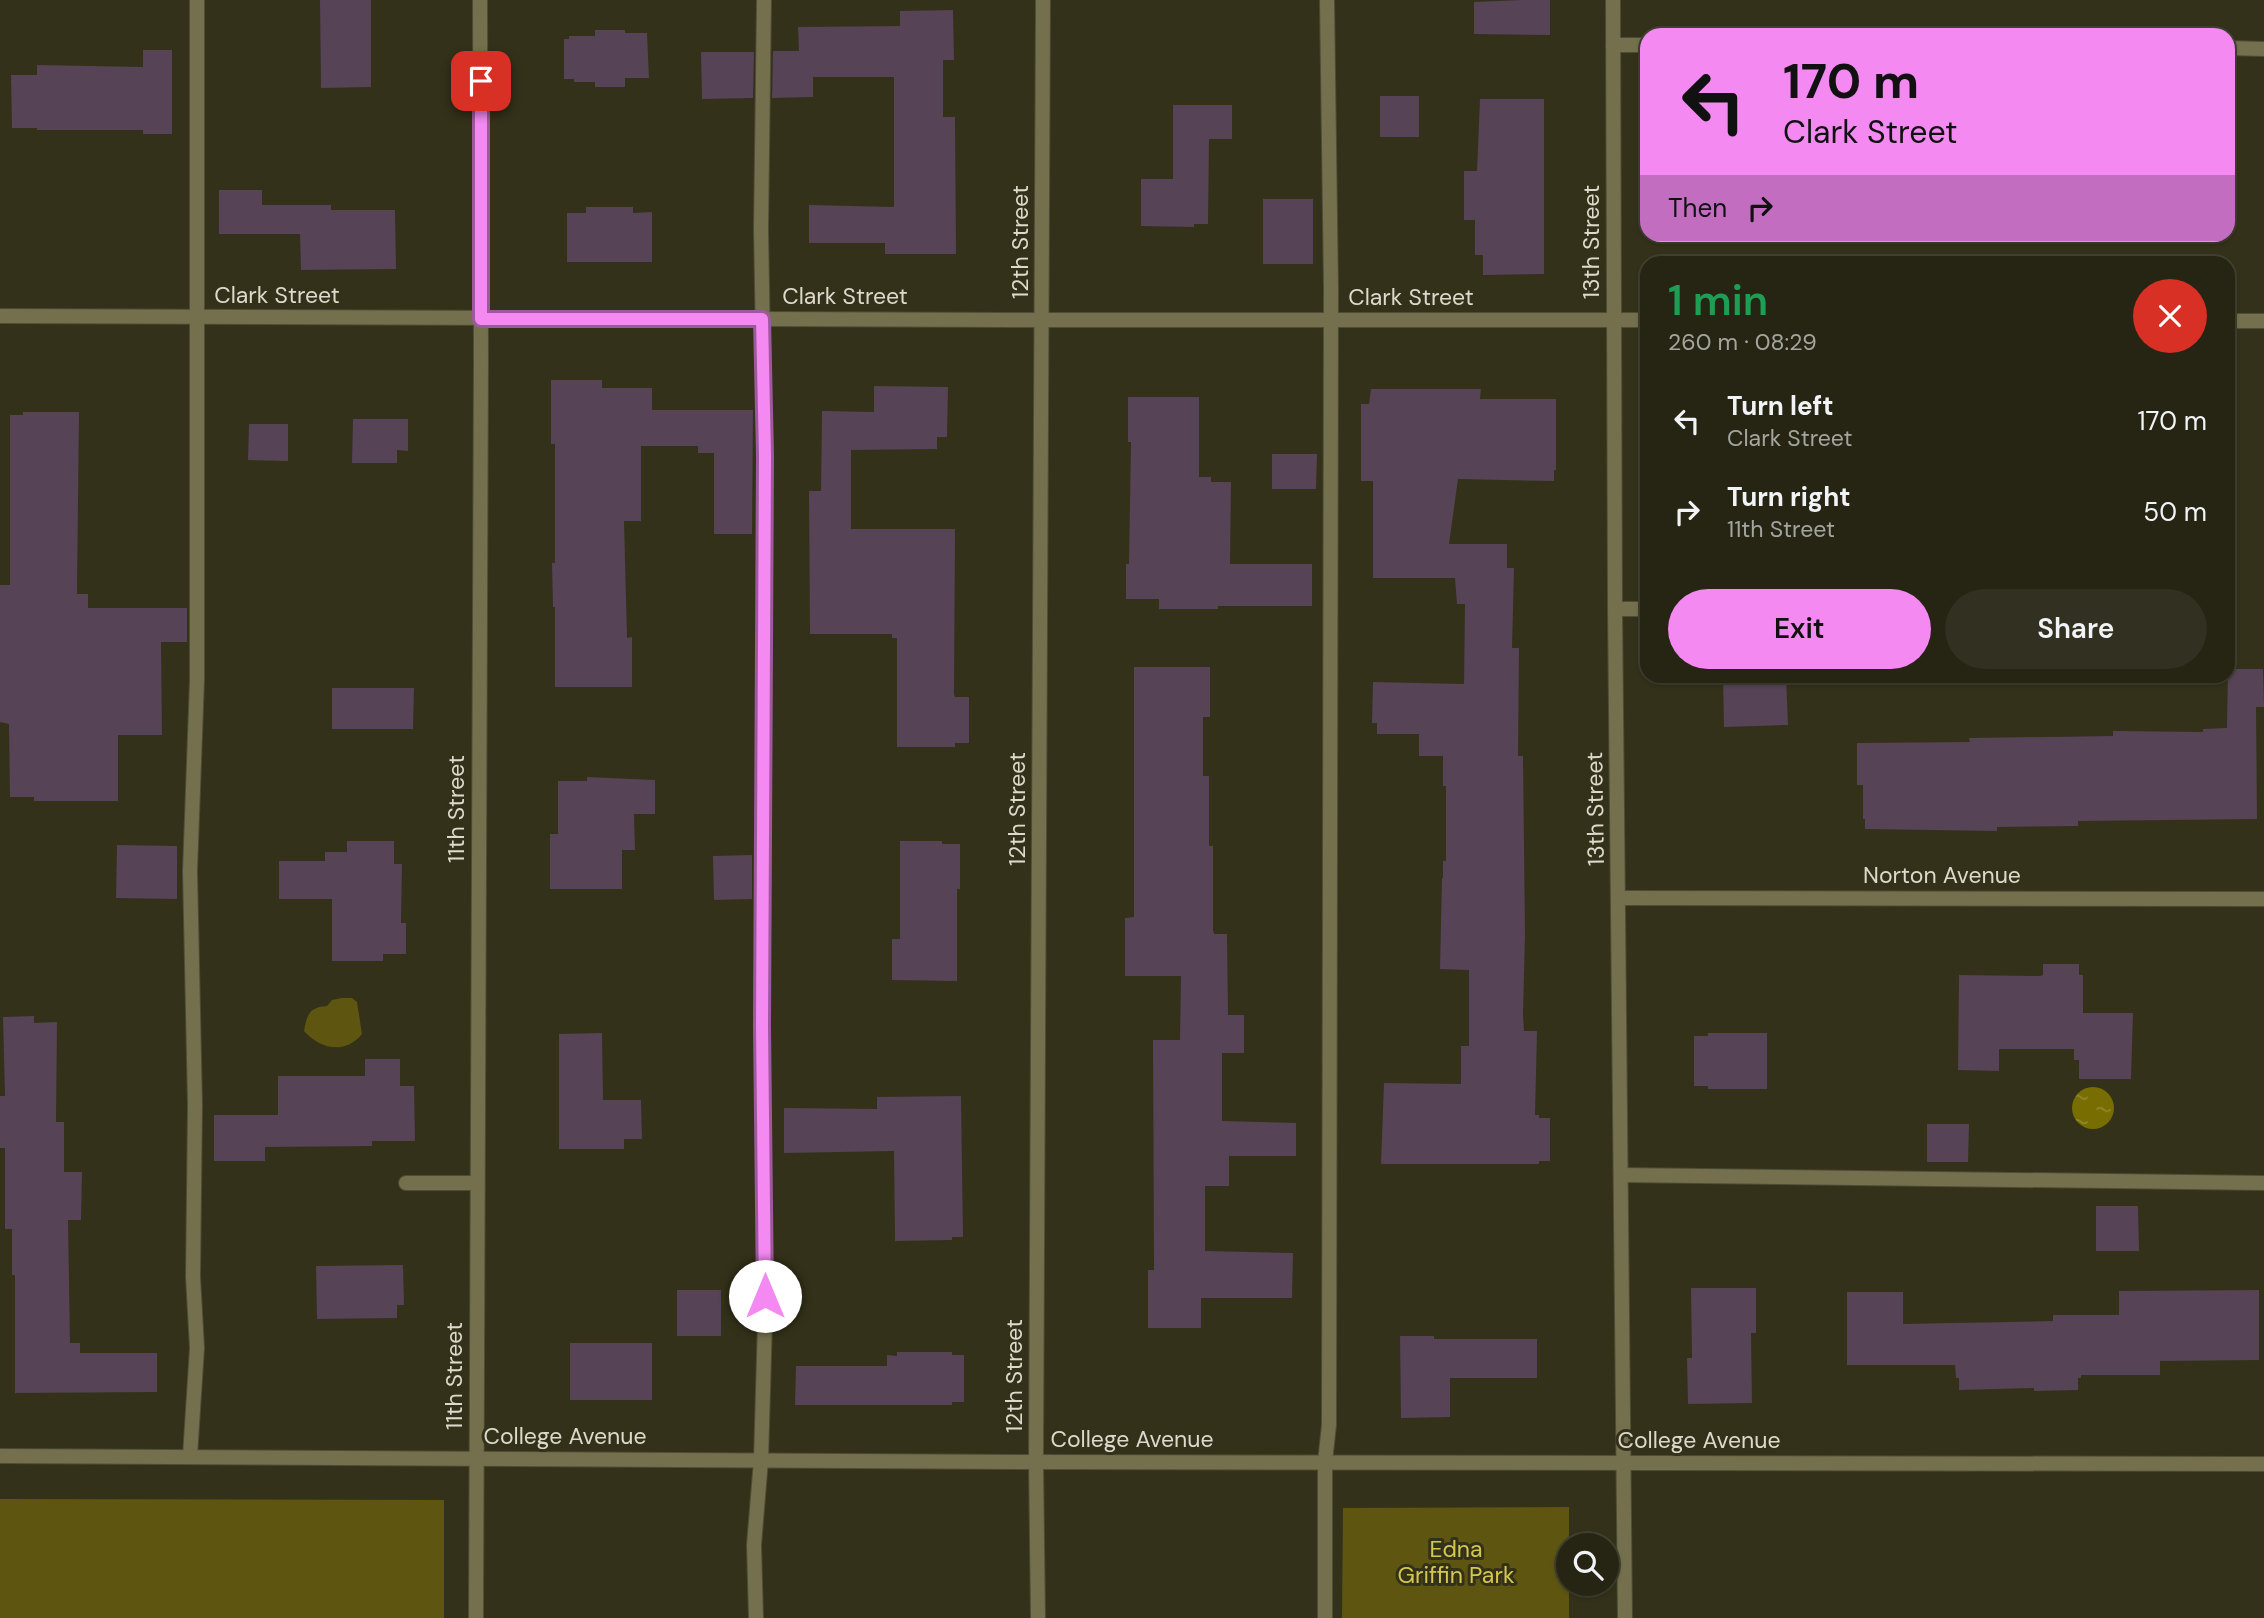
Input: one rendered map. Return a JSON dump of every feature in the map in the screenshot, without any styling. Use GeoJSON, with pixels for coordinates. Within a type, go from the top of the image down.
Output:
{"type":"FeatureCollection","features":[{"type":"Feature","properties":{"kind":"street"},"geometry":{"type":"LineString","coordinates":[[190,1456],[197,1348],[193,1277],[195,1079],[190,871],[197,680],[197,0]]}},
{"type":"Feature","properties":{"kind":"street","name":"11th Street"},"geometry":{"type":"LineString","coordinates":[[476,1618],[480,0]]}},
{"type":"Feature","properties":{"kind":"street"},"geometry":{"type":"LineString","coordinates":[[756,1618],[754,1545],[761,1460],[765,1321],[762,1026],[764,0]]}},
{"type":"Feature","properties":{"kind":"street","name":"12th Street"},"geometry":{"type":"LineString","coordinates":[[1038,1618],[1036,1462],[1043,0]]}},
{"type":"Feature","properties":{"kind":"street"},"geometry":{"type":"LineString","coordinates":[[1325,1618],[1331,1172],[1331,320],[1327,0]]}},
{"type":"Feature","properties":{"kind":"street","name":"13th Street"},"geometry":{"type":"LineString","coordinates":[[1614,0],[1615,609],[1625,1618]]}},
{"type":"Feature","properties":{"kind":"street"},"geometry":{"type":"LineString","coordinates":[[1614,45],[1640,45]]}},
{"type":"Feature","properties":{"kind":"street"},"geometry":{"type":"LineString","coordinates":[[2235,48],[2264,48]]}},
{"type":"Feature","properties":{"kind":"street","name":"Clark Street"},"geometry":{"type":"LineString","coordinates":[[0,316],[1640,320]]}},
{"type":"Feature","properties":{"kind":"street"},"geometry":{"type":"LineString","coordinates":[[2235,321],[2264,321]]}},
{"type":"Feature","properties":{"kind":"street"},"geometry":{"type":"LineString","coordinates":[[1615,609],[1640,609]]}},
{"type":"Feature","properties":{"kind":"street","name":"Norton Avenue"},"geometry":{"type":"LineString","coordinates":[[1619,898],[2264,899]]}},
{"type":"Feature","properties":{"kind":"street"},"geometry":{"type":"LineString","coordinates":[[1621,1175],[2264,1184]]}},
{"type":"Feature","properties":{"kind":"street"},"geometry":{"type":"LineString","coordinates":[[406,1183],[478,1183]]}},
{"type":"Feature","properties":{"kind":"street","name":"College Avenue"},"geometry":{"type":"LineString","coordinates":[[0,1455],[1036,1462],[2264,1465]]}},
{"type":"Feature","properties":{"kind":"green space"},"geometry":{"type":"Polygon","coordinates":[[[342,998],[352,998],[357,1002],[362,1034],[355,1041],[340,1047],[317,1042],[304,1031],[308,1016],[316,1008],[342,998]]]}},
{"type":"Feature","properties":{"kind":"green space"},"geometry":{"type":"Polygon","coordinates":[[[0,1499],[444,1500],[444,1618],[0,1618],[0,1499]]]}},
{"type":"Feature","properties":{"kind":"green space","name":"Edna Griffin Park"},"geometry":{"type":"Polygon","coordinates":[[[1569,1507],[1569,1533],[1556,1533],[1556,1596],[1569,1596],[1569,1618],[1342,1618],[1343,1508],[1569,1507]]]}},
{"type":"Feature","properties":{"kind":"water"},"geometry":{"type":"Polygon","coordinates":[[[2093,1087],[2108,1093],[2114,1108],[2108,1123],[2093,1129],[2078,1123],[2072,1108],[2078,1093],[2093,1087]]]}},
{"type":"Feature","properties":{"kind":"building"},"geometry":{"type":"Polygon","coordinates":[[[320,0],[371,0],[371,87],[321,88],[320,0]]]}},
{"type":"Feature","properties":{"kind":"building"},"geometry":{"type":"Polygon","coordinates":[[[1550,0],[1550,35],[1474,34],[1474,2],[1550,0]]]}},
{"type":"Feature","properties":{"kind":"building"},"geometry":{"type":"Polygon","coordinates":[[[953,10],[954,60],[943,60],[943,117],[955,117],[956,254],[885,254],[885,243],[809,243],[809,205],[894,207],[894,77],[813,77],[813,97],[772,98],[773,51],[799,51],[798,27],[900,26],[900,11],[953,10]]]}},
{"type":"Feature","properties":{"kind":"building"},"geometry":{"type":"Polygon","coordinates":[[[595,30],[647,33],[649,78],[625,78],[625,87],[595,87],[595,82],[564,79],[564,39],[569,39],[569,36],[595,36],[595,30]]]}},
{"type":"Feature","properties":{"kind":"building"},"geometry":{"type":"Polygon","coordinates":[[[143,50],[172,50],[172,134],[143,134],[143,130],[12,128],[11,75],[37,75],[37,65],[143,67],[143,50]]]}},
{"type":"Feature","properties":{"kind":"building"},"geometry":{"type":"Polygon","coordinates":[[[701,52],[754,52],[753,98],[702,99],[701,52]]]}},
{"type":"Feature","properties":{"kind":"building"},"geometry":{"type":"Polygon","coordinates":[[[1380,96],[1419,96],[1419,137],[1380,137],[1380,96]]]}},
{"type":"Feature","properties":{"kind":"building"},"geometry":{"type":"Polygon","coordinates":[[[1480,99],[1544,99],[1544,274],[1483,275],[1483,255],[1475,255],[1475,220],[1464,220],[1464,171],[1477,171],[1480,99]]]}},
{"type":"Feature","properties":{"kind":"building"},"geometry":{"type":"Polygon","coordinates":[[[1173,105],[1232,105],[1232,139],[1209,139],[1208,224],[1194,224],[1194,227],[1141,226],[1141,179],[1173,179],[1173,105]]]}},
{"type":"Feature","properties":{"kind":"building"},"geometry":{"type":"Polygon","coordinates":[[[219,190],[262,190],[262,205],[331,205],[331,210],[395,210],[396,269],[301,270],[300,234],[219,234],[219,190]]]}},
{"type":"Feature","properties":{"kind":"building"},"geometry":{"type":"Polygon","coordinates":[[[1263,199],[1313,199],[1313,264],[1263,264],[1263,199]]]}},
{"type":"Feature","properties":{"kind":"building"},"geometry":{"type":"Polygon","coordinates":[[[586,207],[633,207],[633,213],[652,212],[652,262],[567,262],[567,213],[586,213],[586,207]]]}},
{"type":"Feature","properties":{"kind":"building"},"geometry":{"type":"Polygon","coordinates":[[[551,380],[602,380],[602,388],[652,388],[652,410],[753,410],[752,534],[714,534],[714,453],[698,453],[698,446],[641,446],[641,521],[624,521],[627,638],[632,637],[632,687],[555,687],[552,563],[555,563],[555,444],[551,444],[551,380]]]}},
{"type":"Feature","properties":{"kind":"building"},"geometry":{"type":"Polygon","coordinates":[[[874,386],[948,387],[947,437],[937,437],[937,449],[851,450],[851,529],[955,529],[954,694],[955,697],[969,697],[969,743],[955,743],[955,747],[897,747],[897,638],[892,638],[892,634],[810,634],[809,491],[821,491],[822,411],[874,412],[874,386]]]}},
{"type":"Feature","properties":{"kind":"building"},"geometry":{"type":"Polygon","coordinates":[[[1371,389],[1481,389],[1480,399],[1556,399],[1554,481],[1458,479],[1449,544],[1507,544],[1507,568],[1514,568],[1512,648],[1519,648],[1518,756],[1523,756],[1524,1031],[1537,1031],[1535,1115],[1539,1115],[1539,1118],[1550,1118],[1550,1161],[1539,1161],[1539,1164],[1381,1164],[1384,1083],[1461,1084],[1461,1046],[1469,1046],[1469,970],[1440,969],[1442,878],[1443,861],[1446,861],[1446,786],[1443,786],[1443,756],[1419,756],[1419,734],[1377,734],[1377,723],[1372,723],[1373,682],[1464,684],[1465,604],[1457,604],[1455,578],[1373,578],[1373,481],[1361,481],[1361,404],[1369,404],[1371,389]]]}},
{"type":"Feature","properties":{"kind":"building"},"geometry":{"type":"Polygon","coordinates":[[[1128,397],[1199,397],[1199,477],[1211,477],[1211,482],[1231,482],[1230,564],[1312,564],[1312,606],[1159,609],[1159,599],[1126,599],[1131,442],[1128,442],[1128,397]]]}},
{"type":"Feature","properties":{"kind":"building"},"geometry":{"type":"Polygon","coordinates":[[[23,412],[79,412],[77,594],[88,594],[88,608],[187,608],[187,642],[161,642],[162,735],[118,735],[118,801],[34,801],[34,797],[10,797],[9,724],[0,722],[0,585],[10,585],[10,415],[23,415],[23,412]]]}},
{"type":"Feature","properties":{"kind":"building"},"geometry":{"type":"Polygon","coordinates":[[[353,419],[408,419],[408,451],[397,450],[397,463],[352,463],[353,419]]]}},
{"type":"Feature","properties":{"kind":"building"},"geometry":{"type":"Polygon","coordinates":[[[249,424],[288,424],[288,461],[248,460],[249,424]]]}},
{"type":"Feature","properties":{"kind":"building"},"geometry":{"type":"Polygon","coordinates":[[[1272,454],[1317,454],[1316,489],[1272,489],[1272,454]]]}},
{"type":"Feature","properties":{"kind":"building"},"geometry":{"type":"Polygon","coordinates":[[[1134,667],[1210,667],[1210,717],[1203,717],[1203,776],[1209,776],[1209,846],[1213,846],[1213,930],[1214,934],[1227,934],[1228,1015],[1244,1015],[1244,1053],[1222,1053],[1222,1121],[1296,1123],[1296,1156],[1229,1156],[1229,1186],[1205,1186],[1205,1251],[1293,1253],[1292,1298],[1201,1298],[1201,1328],[1148,1328],[1148,1270],[1154,1270],[1153,1040],[1180,1040],[1181,976],[1125,976],[1125,918],[1134,917],[1134,667]]]}},
{"type":"Feature","properties":{"kind":"building"},"geometry":{"type":"Polygon","coordinates":[[[2235,669],[2263,669],[2264,707],[2256,707],[2257,819],[2078,821],[2078,826],[1997,827],[1997,831],[1865,829],[1863,785],[1857,785],[1857,743],[1970,742],[1969,738],[2113,736],[2113,731],[2203,732],[2203,729],[2227,728],[2228,683],[2235,683],[2235,669]]]}},
{"type":"Feature","properties":{"kind":"building"},"geometry":{"type":"Polygon","coordinates":[[[1723,683],[1786,683],[1788,725],[1724,727],[1723,683]]]}},
{"type":"Feature","properties":{"kind":"building"},"geometry":{"type":"Polygon","coordinates":[[[332,688],[414,688],[413,729],[332,729],[332,688]]]}},
{"type":"Feature","properties":{"kind":"building"},"geometry":{"type":"Polygon","coordinates":[[[587,777],[655,780],[655,814],[634,814],[635,850],[622,850],[622,889],[550,889],[550,834],[558,834],[558,781],[587,781],[587,777]]]}},
{"type":"Feature","properties":{"kind":"building"},"geometry":{"type":"Polygon","coordinates":[[[347,841],[394,841],[394,864],[402,864],[401,923],[406,923],[406,954],[383,954],[383,961],[332,961],[332,899],[279,899],[279,861],[325,861],[325,852],[347,852],[347,841]]]}},
{"type":"Feature","properties":{"kind":"building"},"geometry":{"type":"Polygon","coordinates":[[[900,841],[960,844],[957,981],[892,980],[892,939],[900,939],[900,841]]]}},
{"type":"Feature","properties":{"kind":"building"},"geometry":{"type":"Polygon","coordinates":[[[117,845],[177,846],[177,899],[116,898],[117,845]]]}},
{"type":"Feature","properties":{"kind":"building"},"geometry":{"type":"Polygon","coordinates":[[[752,855],[752,899],[714,900],[713,856],[752,855]]]}},
{"type":"Feature","properties":{"kind":"building"},"geometry":{"type":"Polygon","coordinates":[[[2043,964],[2079,964],[2079,975],[2083,975],[2083,1013],[2133,1013],[2131,1079],[2079,1079],[2079,1060],[2074,1060],[2074,1049],[1999,1049],[1999,1071],[1958,1070],[1959,975],[2040,976],[2043,975],[2043,964]]]}},
{"type":"Feature","properties":{"kind":"building"},"geometry":{"type":"Polygon","coordinates":[[[34,1016],[34,1023],[57,1022],[56,1122],[64,1122],[64,1172],[82,1172],[81,1220],[68,1220],[70,1343],[80,1343],[80,1353],[157,1353],[157,1392],[15,1393],[15,1275],[12,1275],[12,1229],[5,1229],[5,1148],[0,1148],[0,1096],[5,1096],[3,1017],[34,1016]]]}},
{"type":"Feature","properties":{"kind":"building"},"geometry":{"type":"Polygon","coordinates":[[[602,1033],[603,1100],[641,1100],[642,1139],[624,1139],[624,1149],[559,1149],[559,1034],[602,1033]]]}},
{"type":"Feature","properties":{"kind":"building"},"geometry":{"type":"Polygon","coordinates":[[[1708,1033],[1767,1033],[1767,1089],[1708,1089],[1708,1086],[1694,1086],[1694,1036],[1708,1036],[1708,1033]]]}},
{"type":"Feature","properties":{"kind":"building"},"geometry":{"type":"Polygon","coordinates":[[[365,1059],[400,1059],[400,1086],[414,1086],[415,1141],[372,1141],[372,1146],[265,1147],[265,1161],[214,1161],[214,1115],[278,1115],[278,1076],[365,1076],[365,1059]]]}},
{"type":"Feature","properties":{"kind":"building"},"geometry":{"type":"Polygon","coordinates":[[[961,1096],[963,1237],[952,1237],[952,1240],[895,1241],[894,1151],[784,1153],[784,1108],[877,1109],[877,1097],[961,1096]]]}},
{"type":"Feature","properties":{"kind":"building"},"geometry":{"type":"Polygon","coordinates":[[[1927,1124],[1969,1124],[1968,1162],[1927,1162],[1927,1124]]]}},
{"type":"Feature","properties":{"kind":"building"},"geometry":{"type":"Polygon","coordinates":[[[2096,1206],[2138,1206],[2139,1251],[2096,1251],[2096,1206]]]}},
{"type":"Feature","properties":{"kind":"building"},"geometry":{"type":"Polygon","coordinates":[[[403,1265],[404,1305],[397,1305],[397,1318],[317,1319],[316,1266],[403,1265]]]}},
{"type":"Feature","properties":{"kind":"building"},"geometry":{"type":"Polygon","coordinates":[[[1691,1288],[1756,1288],[1756,1333],[1751,1333],[1752,1403],[1688,1404],[1687,1358],[1692,1358],[1691,1288]]]}},
{"type":"Feature","properties":{"kind":"building"},"geometry":{"type":"Polygon","coordinates":[[[677,1290],[721,1290],[721,1336],[677,1336],[677,1290]]]}},
{"type":"Feature","properties":{"kind":"building"},"geometry":{"type":"Polygon","coordinates":[[[2259,1290],[2259,1360],[2160,1361],[2160,1375],[2081,1375],[2081,1378],[2078,1378],[2078,1390],[2034,1391],[2034,1388],[1959,1390],[1955,1365],[1847,1365],[1847,1292],[1903,1292],[1903,1324],[2053,1321],[2053,1315],[2119,1315],[2119,1291],[2259,1290]]]}},
{"type":"Feature","properties":{"kind":"building"},"geometry":{"type":"Polygon","coordinates":[[[1400,1336],[1434,1336],[1434,1339],[1537,1339],[1537,1378],[1450,1378],[1450,1417],[1401,1418],[1400,1336]]]}},
{"type":"Feature","properties":{"kind":"building"},"geometry":{"type":"Polygon","coordinates":[[[570,1343],[652,1343],[652,1400],[570,1400],[570,1343]]]}},
{"type":"Feature","properties":{"kind":"building"},"geometry":{"type":"Polygon","coordinates":[[[897,1352],[952,1352],[952,1355],[964,1355],[964,1402],[952,1402],[952,1405],[795,1405],[796,1366],[887,1366],[887,1355],[897,1356],[897,1352]]]}},
{"type":"Feature","properties":{"kind":"route"},"geometry":{"type":"LineString","coordinates":[[481,81],[481,319],[762,319],[765,456],[762,1026],[765,1296]]}}]}
